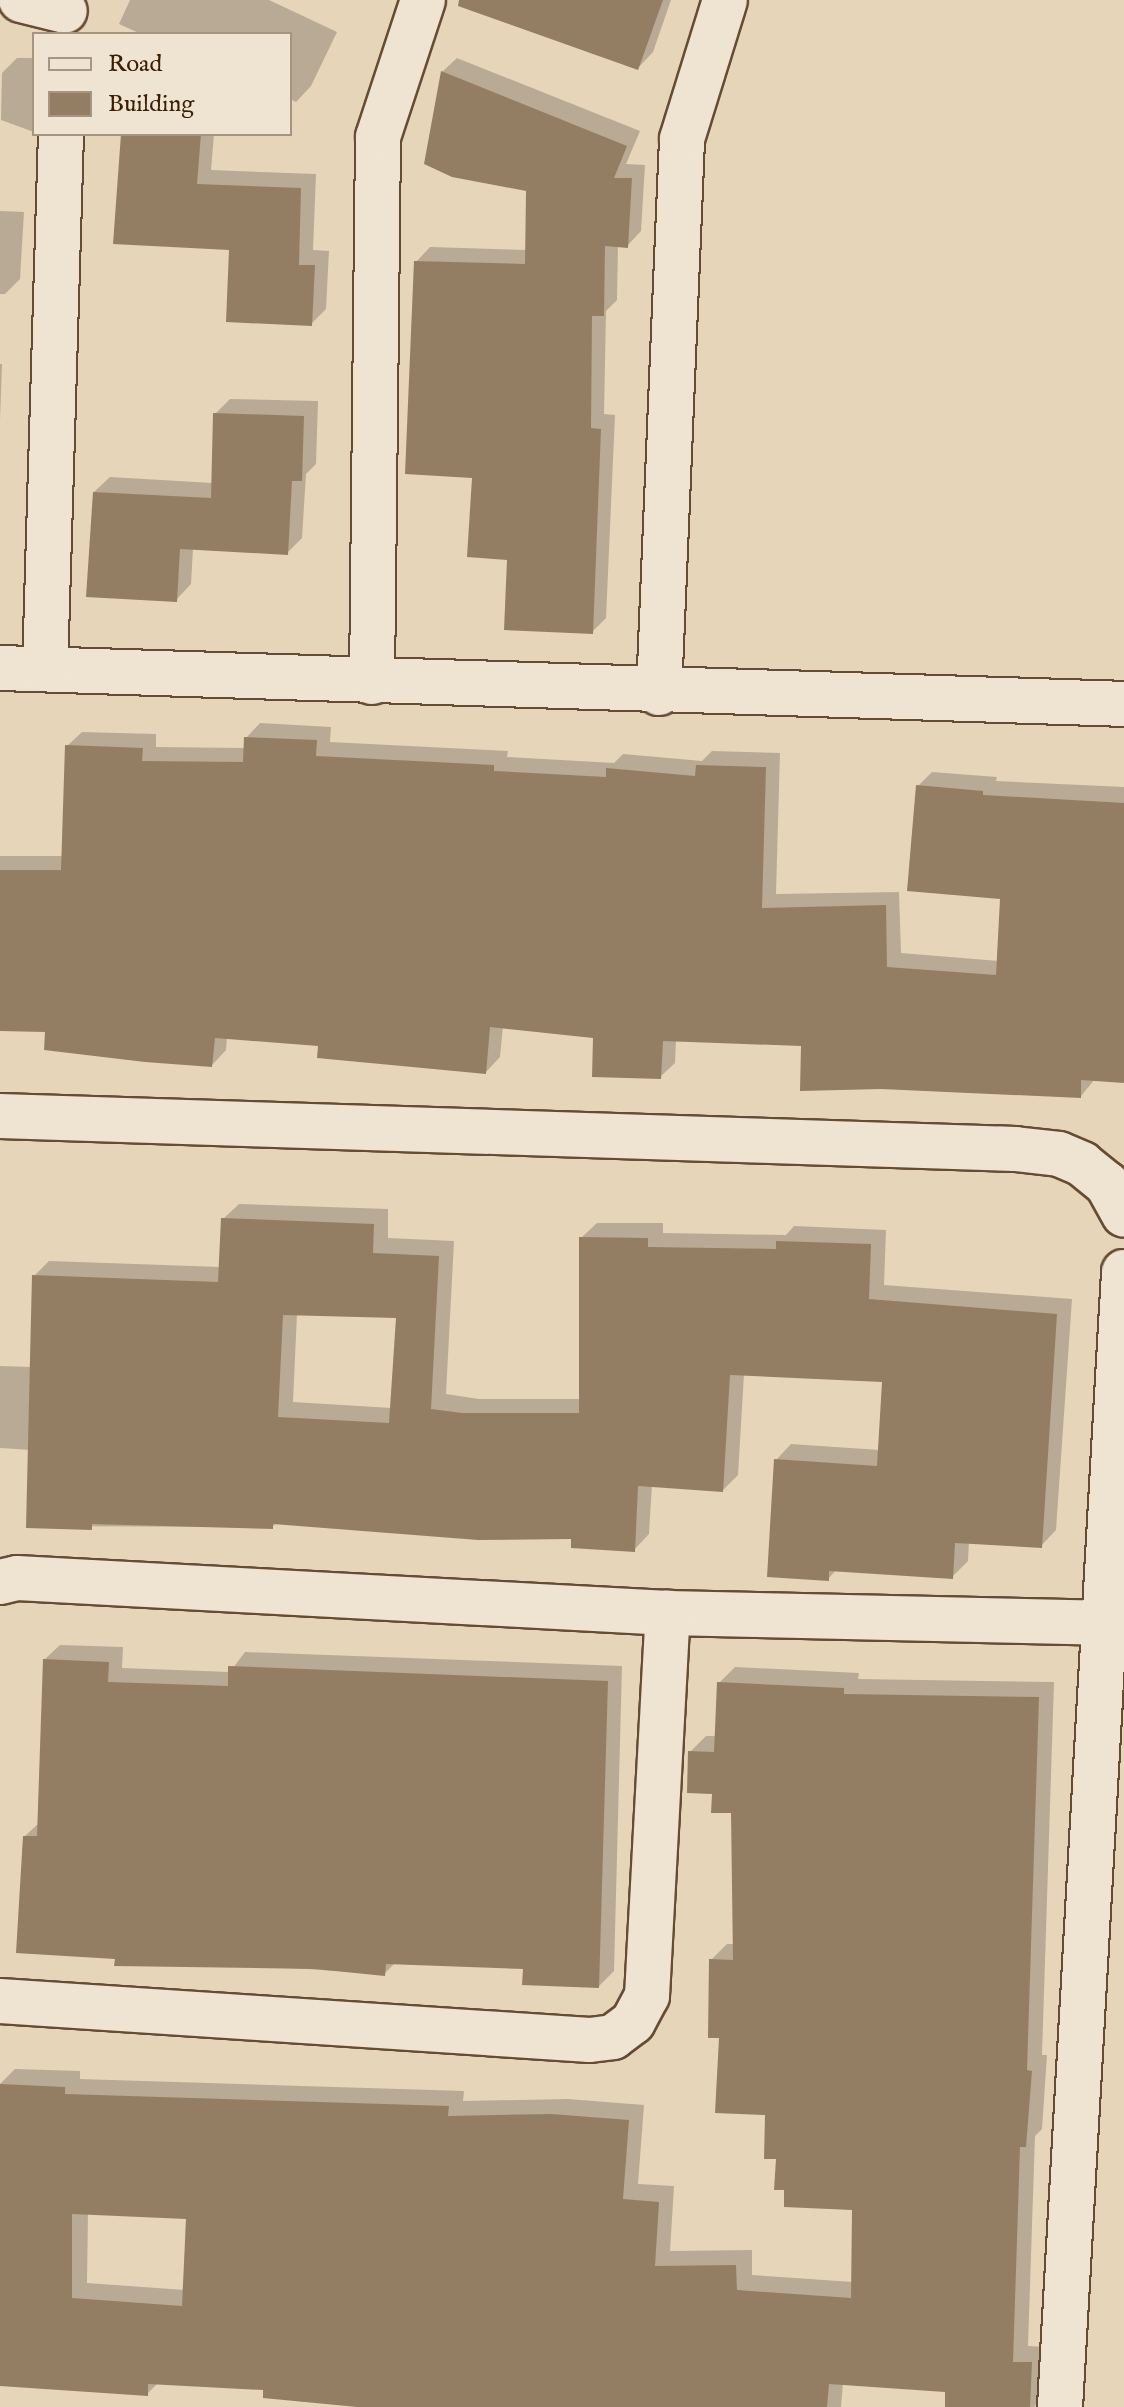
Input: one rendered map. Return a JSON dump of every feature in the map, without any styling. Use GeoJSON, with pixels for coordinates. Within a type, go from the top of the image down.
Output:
{"type":"FeatureCollection","features":[{"type":"Feature","properties":{"kind":"street"},"geometry":{"type":"LineString","coordinates":[[21,0],[66,15]]}},
{"type":"Feature","properties":{"kind":"street"},"geometry":{"type":"LineString","coordinates":[[372,682],[378,137],[423,0]]}},
{"type":"Feature","properties":{"kind":"street"},"geometry":{"type":"LineString","coordinates":[[659,693],[682,139],[725,0]]}},
{"type":"Feature","properties":{"kind":"street"},"geometry":{"type":"LineString","coordinates":[[45,669],[61,136]]}},
{"type":"Feature","properties":{"kind":"street"},"geometry":{"type":"LineString","coordinates":[[0,668],[659,693],[1124,704]]}},
{"type":"Feature","properties":{"kind":"street"},"geometry":{"type":"LineString","coordinates":[[0,1116],[1015,1149],[1059,1154],[1082,1164],[1107,1184],[1124,1215]]}},
{"type":"Feature","properties":{"kind":"street"},"geometry":{"type":"LineString","coordinates":[[1060,2407],[1124,1272]]}},
{"type":"Feature","properties":{"kind":"street"},"geometry":{"type":"LineString","coordinates":[[0,1582],[17,1578],[668,1613],[1102,1623]]}},
{"type":"Feature","properties":{"kind":"street"},"geometry":{"type":"LineString","coordinates":[[0,2001],[590,2040],[613,2037],[633,2022],[647,1996],[668,1613]]}},
{"type":"Feature","properties":{"kind":"building"},"geometry":{"type":"Polygon","coordinates":[[[459,0],[663,0],[638,70],[458,6],[459,0]]]}},
{"type":"Feature","properties":{"kind":"building"},"geometry":{"type":"Polygon","coordinates":[[[441,71],[627,146],[614,178],[632,178],[628,248],[605,246],[604,316],[592,316],[591,428],[601,429],[593,634],[504,630],[507,560],[467,557],[472,478],[405,474],[414,261],[525,264],[526,191],[452,177],[424,164],[441,71]]]}},
{"type":"Feature","properties":{"kind":"building"},"geometry":{"type":"Polygon","coordinates":[[[121,136],[201,136],[197,184],[301,188],[299,265],[315,265],[312,326],[226,322],[229,250],[113,244],[121,136]]]}},
{"type":"Feature","properties":{"kind":"building"},"geometry":{"type":"Polygon","coordinates":[[[213,413],[304,416],[302,481],[292,481],[288,555],[180,549],[177,602],[86,597],[93,492],[211,498],[213,413]]]}},
{"type":"Feature","properties":{"kind":"building"},"geometry":{"type":"Polygon","coordinates":[[[244,737],[317,740],[316,756],[494,765],[494,771],[606,777],[606,768],[695,776],[696,765],[766,767],[762,908],[886,905],[887,967],[996,975],[1000,899],[907,891],[916,785],[983,791],[983,795],[1124,803],[1124,1083],[1081,1080],[1081,1098],[881,1089],[800,1091],[801,1046],[663,1041],[661,1079],[592,1077],[593,1038],[490,1027],[486,1074],[317,1058],[318,1046],[215,1038],[212,1067],[145,1062],[44,1050],[45,1032],[0,1031],[0,870],[61,870],[65,745],[143,748],[142,761],[243,762],[244,737]]]}},
{"type":"Feature","properties":{"kind":"building"},"geometry":{"type":"Polygon","coordinates":[[[221,1218],[374,1224],[373,1253],[439,1256],[431,1409],[462,1413],[579,1413],[579,1237],[648,1238],[648,1247],[776,1249],[776,1241],[871,1244],[869,1299],[1057,1314],[1042,1548],[955,1543],[953,1579],[829,1571],[829,1581],[767,1577],[774,1459],[877,1466],[882,1382],[730,1375],[723,1492],[638,1486],[635,1552],[571,1548],[571,1539],[478,1540],[273,1524],[273,1529],[92,1524],[92,1530],[26,1528],[32,1275],[218,1282],[221,1218]],[[283,1315],[278,1417],[389,1423],[396,1318],[283,1315]]]}},
{"type":"Feature","properties":{"kind":"building"},"geometry":{"type":"Polygon","coordinates":[[[43,1659],[109,1662],[108,1682],[228,1686],[228,1666],[608,1681],[599,1988],[522,1985],[523,1969],[386,1964],[385,1976],[315,1969],[114,1966],[115,1959],[16,1953],[23,1836],[37,1836],[43,1659]]]}},
{"type":"Feature","properties":{"kind":"building"},"geometry":{"type":"Polygon","coordinates":[[[717,1682],[844,1688],[844,1694],[1039,1697],[1027,2070],[1032,2071],[1026,2147],[1020,2147],[1013,2362],[1032,2362],[1030,2407],[945,2407],[945,2392],[829,2384],[827,2407],[357,2407],[263,2398],[263,2390],[148,2384],[148,2396],[0,2386],[0,2084],[65,2087],[65,2094],[449,2106],[448,2116],[551,2114],[629,2120],[623,2199],[659,2202],[655,2266],[736,2265],[737,2290],[851,2298],[852,2210],[784,2207],[784,2190],[774,2190],[776,2159],[764,2159],[765,2115],[715,2113],[719,2038],[708,2038],[709,1959],[733,1960],[731,1813],[711,1813],[712,1794],[687,1793],[688,1751],[714,1752],[717,1682]],[[72,2214],[72,2298],[182,2306],[186,2219],[72,2214]]]}}]}
